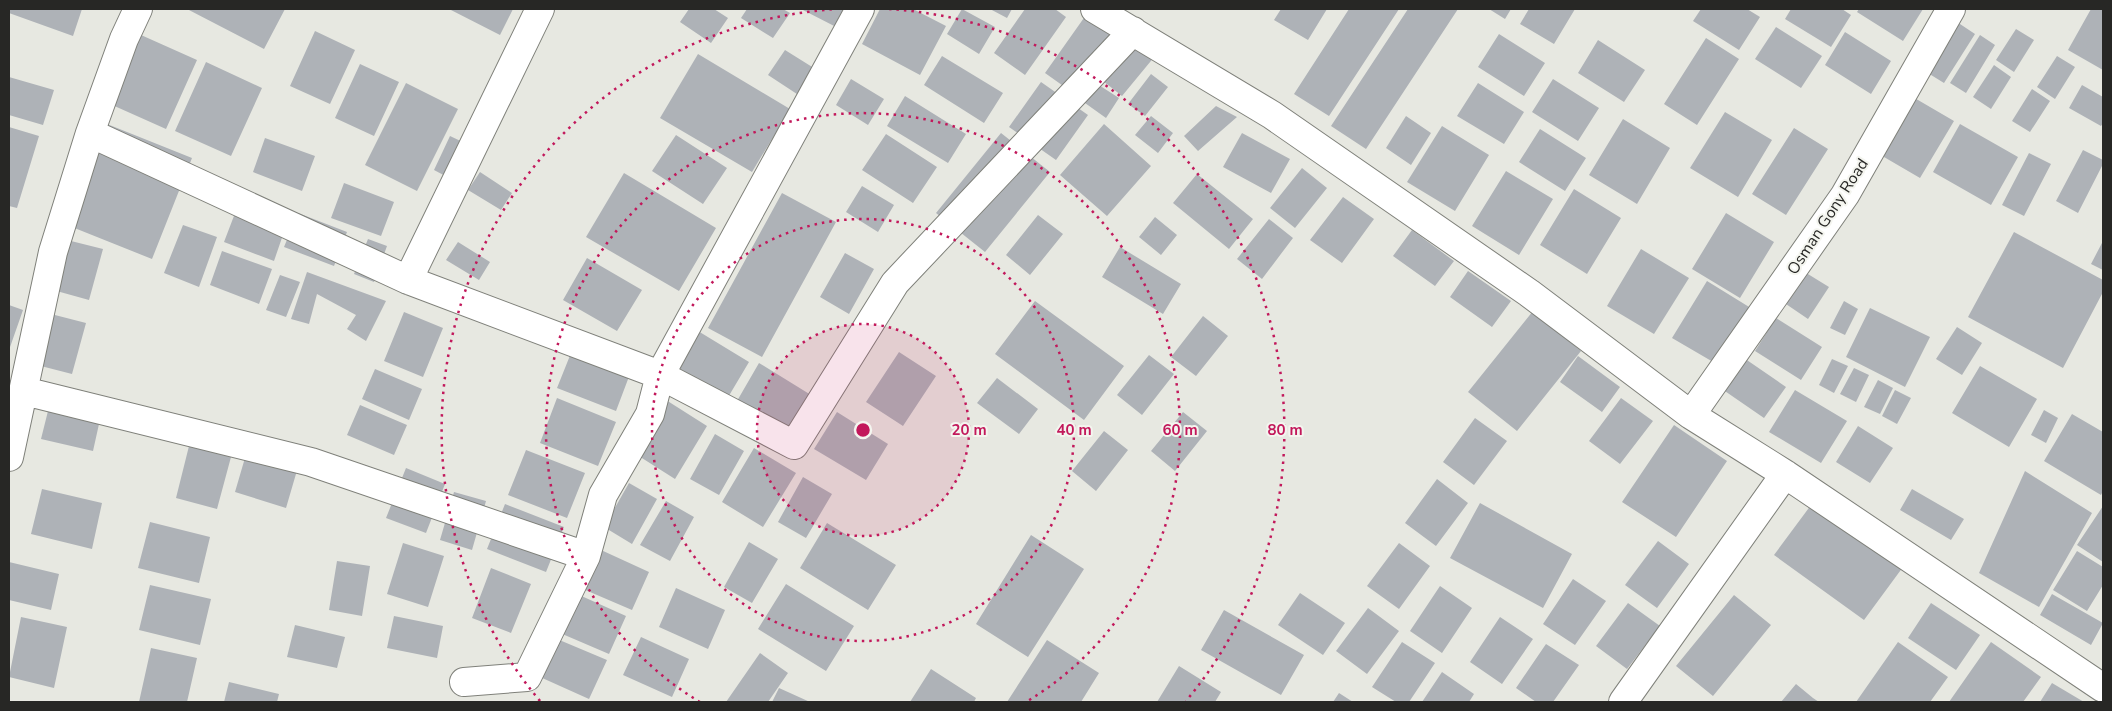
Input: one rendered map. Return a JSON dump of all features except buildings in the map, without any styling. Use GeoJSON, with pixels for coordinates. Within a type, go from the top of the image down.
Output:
{"type":"FeatureCollection","features":[{"type":"Feature","properties":{"kind":"street"},"geometry":{"type":"LineString","coordinates":[[9,457],[53,252],[90,133],[124,39],[138,9]]}},
{"type":"Feature","properties":{"kind":"street"},"geometry":{"type":"LineString","coordinates":[[408,280],[540,9]]}},
{"type":"Feature","properties":{"kind":"street"},"geometry":{"type":"LineString","coordinates":[[464,682],[527,677],[586,556],[602,495],[650,414],[660,375],[860,9]]}},
{"type":"Feature","properties":{"kind":"street"},"geometry":{"type":"LineString","coordinates":[[1095,9],[1288,126],[1529,293],[1691,415],[1785,474],[2103,688]]}},
{"type":"Feature","properties":{"kind":"street","name":"Osman Gony Road"},"geometry":{"type":"LineString","coordinates":[[1691,415],[1845,195],[1951,9]]}},
{"type":"Feature","properties":{"kind":"street"},"geometry":{"type":"LineString","coordinates":[[90,133],[408,280],[660,375],[794,445],[895,283],[1132,31]]}},
{"type":"Feature","properties":{"kind":"street"},"geometry":{"type":"LineString","coordinates":[[24,391],[311,462],[586,556]]}},
{"type":"Feature","properties":{"kind":"street"},"geometry":{"type":"LineString","coordinates":[[1623,702],[1785,474]]}}]}
